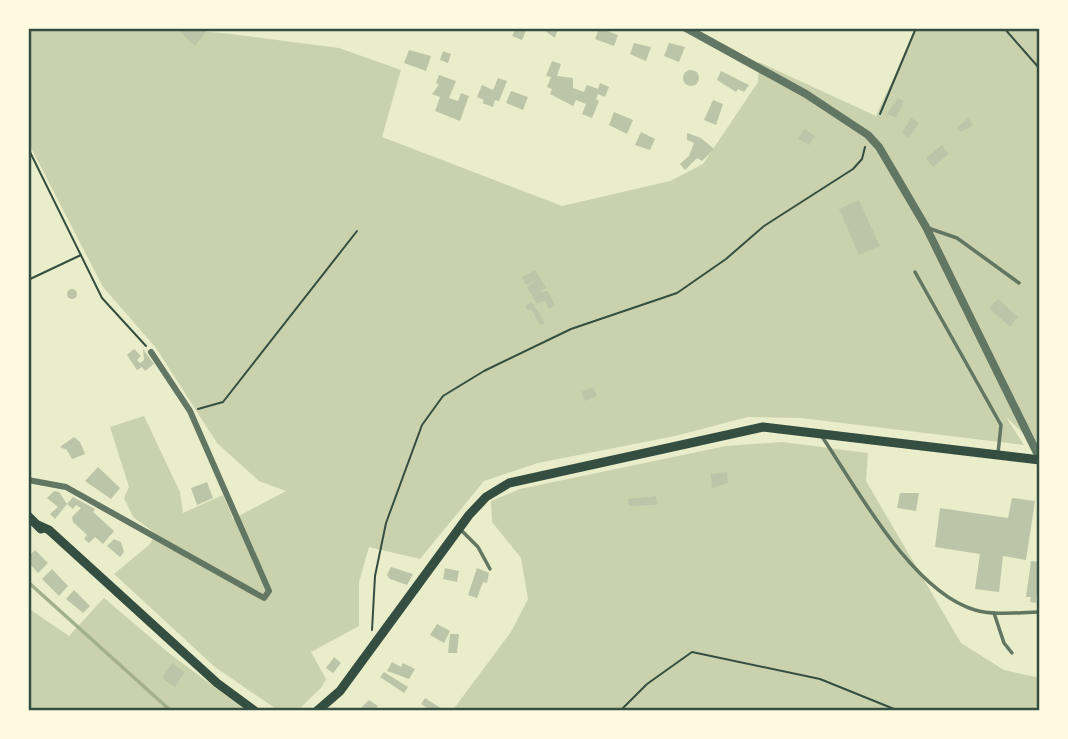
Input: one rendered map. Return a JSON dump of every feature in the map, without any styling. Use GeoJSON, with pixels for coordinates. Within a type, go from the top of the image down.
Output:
{"type":"FeatureCollection","features":[{"type":"Feature","properties":{"kind":"main road"},"geometry":{"type":"LineString","coordinates":[[317,711],[340,691],[480,502],[509,483],[751,429],[778,427],[1040,460]]}},
{"type":"Feature","properties":{"kind":"main road"},"geometry":{"type":"LineString","coordinates":[[28,516],[217,683],[255,711]]}},
{"type":"Feature","properties":{"kind":"street"},"geometry":{"type":"LineString","coordinates":[[686,28],[806,94],[869,135],[879,147],[926,227],[1040,460]]}},
{"type":"Feature","properties":{"kind":"street"},"geometry":{"type":"LineString","coordinates":[[28,480],[66,487],[264,598],[270,591],[190,411],[151,352]]}},
{"type":"Feature","properties":{"kind":"lane"},"geometry":{"type":"LineString","coordinates":[[926,227],[957,238],[1019,283]]}},
{"type":"Feature","properties":{"kind":"lane"},"geometry":{"type":"LineString","coordinates":[[915,272],[1001,425],[998,455]]}},
{"type":"Feature","properties":{"kind":"lane"},"geometry":{"type":"LineString","coordinates":[[819,431],[911,565],[954,600],[975,610],[994,613],[1040,612]]}},
{"type":"Feature","properties":{"kind":"lane"},"geometry":{"type":"LineString","coordinates":[[459,528],[478,547],[490,569]]}},
{"type":"Feature","properties":{"kind":"lane"},"geometry":{"type":"LineString","coordinates":[[994,613],[1004,643],[1012,653]]}},
{"type":"Feature","properties":{"kind":"path"},"geometry":{"type":"LineString","coordinates":[[880,114],[916,28]]}},
{"type":"Feature","properties":{"kind":"path"},"geometry":{"type":"LineString","coordinates":[[1004,28],[1040,69]]}},
{"type":"Feature","properties":{"kind":"path"},"geometry":{"type":"LineString","coordinates":[[375,645],[371,607],[386,523],[422,425],[443,396],[484,372],[571,329],[677,293],[726,259],[764,226],[853,169],[862,159],[869,135]]}},
{"type":"Feature","properties":{"kind":"path"},"geometry":{"type":"LineString","coordinates":[[28,148],[102,298],[151,352]]}},
{"type":"Feature","properties":{"kind":"path"},"geometry":{"type":"LineString","coordinates":[[190,411],[223,402],[357,231]]}},
{"type":"Feature","properties":{"kind":"path"},"geometry":{"type":"LineString","coordinates":[[28,281],[82,254]]}},
{"type":"Feature","properties":{"kind":"path"},"geometry":{"type":"LineString","coordinates":[[620,711],[647,684],[692,652],[820,680],[899,711]]}},
{"type":"Feature","properties":{"kind":"green space"},"geometry":{"type":"Polygon","coordinates":[[[28,28],[170,28],[339,48],[401,70],[382,137],[562,206],[670,181],[703,164],[758,82],[759,62],[876,116],[916,28],[1040,28],[1040,449],[1006,417],[1024,445],[801,418],[748,417],[675,436],[538,463],[484,481],[420,559],[369,547],[359,582],[359,626],[311,652],[326,679],[321,688],[298,710],[279,711],[215,667],[114,574],[150,544],[156,534],[133,517],[124,498],[129,487],[110,427],[144,416],[180,492],[183,513],[223,495],[233,519],[286,491],[259,481],[217,443],[156,348],[103,287],[28,142],[28,28]]]}},
{"type":"Feature","properties":{"kind":"green space"},"geometry":{"type":"Polygon","coordinates":[[[782,442],[868,453],[866,481],[961,643],[1004,670],[1040,678],[1040,711],[452,711],[511,632],[528,599],[521,558],[492,522],[491,501],[520,489],[726,446],[782,442]]]}},
{"type":"Feature","properties":{"kind":"green space"},"geometry":{"type":"Polygon","coordinates":[[[104,598],[170,654],[247,711],[28,711],[28,608],[69,636],[104,598]]]}},
{"type":"Feature","properties":{"kind":"building"},"geometry":{"type":"Polygon","coordinates":[[[184,28],[209,28],[195,46],[181,33],[184,28]]]}},
{"type":"Feature","properties":{"kind":"building"},"geometry":{"type":"Polygon","coordinates":[[[509,28],[527,28],[522,40],[512,36],[515,30],[509,28]]]}},
{"type":"Feature","properties":{"kind":"building"},"geometry":{"type":"Polygon","coordinates":[[[541,28],[558,28],[555,38],[541,28]]]}},
{"type":"Feature","properties":{"kind":"building"},"geometry":{"type":"Polygon","coordinates":[[[599,28],[618,35],[614,46],[595,39],[599,28]]]}},
{"type":"Feature","properties":{"kind":"building"},"geometry":{"type":"Polygon","coordinates":[[[634,43],[651,47],[646,61],[630,54],[634,43]]]}},
{"type":"Feature","properties":{"kind":"building"},"geometry":{"type":"Polygon","coordinates":[[[669,43],[685,47],[679,62],[664,56],[669,43]]]}},
{"type":"Feature","properties":{"kind":"building"},"geometry":{"type":"Polygon","coordinates":[[[409,50],[431,56],[426,71],[404,63],[409,50]]]}},
{"type":"Feature","properties":{"kind":"building"},"geometry":{"type":"Polygon","coordinates":[[[443,51],[451,54],[448,63],[440,60],[443,51]]]}},
{"type":"Feature","properties":{"kind":"building"},"geometry":{"type":"Polygon","coordinates":[[[552,61],[561,64],[557,76],[573,78],[573,88],[584,92],[587,85],[598,89],[600,83],[609,87],[605,97],[598,94],[596,99],[599,101],[592,118],[582,114],[586,104],[576,100],[573,106],[550,94],[552,89],[547,87],[551,77],[546,76],[552,61]]]}},
{"type":"Feature","properties":{"kind":"building"},"geometry":{"type":"Polygon","coordinates":[[[688,70],[694,70],[699,78],[697,84],[688,86],[683,81],[683,75],[688,70]]]}},
{"type":"Feature","properties":{"kind":"building"},"geometry":{"type":"Polygon","coordinates":[[[721,71],[749,85],[744,92],[738,89],[736,92],[717,80],[721,71]]]}},
{"type":"Feature","properties":{"kind":"building"},"geometry":{"type":"Polygon","coordinates":[[[439,75],[456,81],[449,98],[458,101],[461,93],[469,96],[460,121],[435,111],[440,97],[432,94],[439,85],[436,83],[439,75]]]}},
{"type":"Feature","properties":{"kind":"building"},"geometry":{"type":"Polygon","coordinates":[[[498,78],[507,81],[499,101],[495,100],[493,107],[482,103],[484,100],[477,97],[482,85],[493,90],[498,78]]]}},
{"type":"Feature","properties":{"kind":"building"},"geometry":{"type":"Polygon","coordinates":[[[511,91],[528,97],[523,110],[506,103],[511,91]]]}},
{"type":"Feature","properties":{"kind":"building"},"geometry":{"type":"Polygon","coordinates":[[[898,98],[904,101],[896,118],[887,114],[898,98]]]}},
{"type":"Feature","properties":{"kind":"building"},"geometry":{"type":"Polygon","coordinates":[[[713,100],[723,104],[716,125],[704,120],[713,100]]]}},
{"type":"Feature","properties":{"kind":"building"},"geometry":{"type":"Polygon","coordinates":[[[614,112],[633,120],[627,134],[609,125],[614,112]]]}},
{"type":"Feature","properties":{"kind":"building"},"geometry":{"type":"Polygon","coordinates":[[[911,118],[919,123],[909,138],[902,133],[911,118]]]}},
{"type":"Feature","properties":{"kind":"building"},"geometry":{"type":"Polygon","coordinates":[[[968,118],[974,125],[961,132],[957,128],[968,118]]]}},
{"type":"Feature","properties":{"kind":"building"},"geometry":{"type":"Polygon","coordinates":[[[804,129],[815,136],[809,145],[798,139],[804,129]]]}},
{"type":"Feature","properties":{"kind":"building"},"geometry":{"type":"Polygon","coordinates":[[[641,132],[655,139],[650,150],[635,145],[641,132]]]}},
{"type":"Feature","properties":{"kind":"building"},"geometry":{"type":"Polygon","coordinates":[[[687,133],[701,138],[714,149],[702,161],[697,158],[685,170],[680,164],[689,156],[694,143],[687,140],[687,133]]]}},
{"type":"Feature","properties":{"kind":"building"},"geometry":{"type":"Polygon","coordinates":[[[942,145],[949,154],[933,167],[926,158],[942,145]]]}},
{"type":"Feature","properties":{"kind":"building"},"geometry":{"type":"Polygon","coordinates":[[[859,200],[880,246],[859,255],[839,209],[859,200]]]}},
{"type":"Feature","properties":{"kind":"building"},"geometry":{"type":"Polygon","coordinates":[[[535,270],[546,288],[539,292],[548,291],[555,306],[549,309],[545,300],[537,304],[527,287],[536,280],[526,285],[522,277],[535,270]]]}},
{"type":"Feature","properties":{"kind":"building"},"geometry":{"type":"Polygon","coordinates":[[[72,289],[76,290],[76,298],[72,299],[68,298],[67,294],[68,290],[72,289]]]}},
{"type":"Feature","properties":{"kind":"building"},"geometry":{"type":"Polygon","coordinates":[[[998,299],[1018,317],[1010,327],[989,308],[998,299]]]}},
{"type":"Feature","properties":{"kind":"building"},"geometry":{"type":"Polygon","coordinates":[[[532,302],[545,323],[540,325],[531,309],[528,311],[525,306],[532,302]]]}},
{"type":"Feature","properties":{"kind":"building"},"geometry":{"type":"Polygon","coordinates":[[[134,349],[141,356],[137,360],[140,363],[144,360],[143,349],[154,364],[145,371],[142,367],[137,370],[127,355],[134,349]]]}},
{"type":"Feature","properties":{"kind":"building"},"geometry":{"type":"Polygon","coordinates":[[[593,387],[597,396],[585,401],[581,392],[593,387]]]}},
{"type":"Feature","properties":{"kind":"building"},"geometry":{"type":"Polygon","coordinates":[[[74,437],[80,442],[85,454],[72,459],[67,450],[60,447],[74,437]]]}},
{"type":"Feature","properties":{"kind":"building"},"geometry":{"type":"Polygon","coordinates":[[[98,467],[120,488],[111,499],[85,481],[98,467]]]}},
{"type":"Feature","properties":{"kind":"building"},"geometry":{"type":"Polygon","coordinates":[[[727,472],[728,483],[712,488],[711,474],[727,472]]]}},
{"type":"Feature","properties":{"kind":"building"},"geometry":{"type":"Polygon","coordinates":[[[207,482],[213,498],[197,505],[191,488],[207,482]]]}},
{"type":"Feature","properties":{"kind":"building"},"geometry":{"type":"Polygon","coordinates":[[[54,491],[59,492],[67,504],[55,519],[50,514],[58,507],[47,498],[54,491]]]}},
{"type":"Feature","properties":{"kind":"building"},"geometry":{"type":"Polygon","coordinates":[[[900,493],[919,493],[916,511],[897,508],[900,493]]]}},
{"type":"Feature","properties":{"kind":"building"},"geometry":{"type":"Polygon","coordinates":[[[656,496],[657,505],[629,506],[628,499],[656,496]]]}},
{"type":"Feature","properties":{"kind":"building"},"geometry":{"type":"Polygon","coordinates":[[[73,497],[95,509],[93,512],[114,531],[103,544],[95,537],[89,543],[84,539],[87,535],[73,522],[72,517],[81,508],[76,505],[73,509],[67,504],[73,497]]]}},
{"type":"Feature","properties":{"kind":"building"},"geometry":{"type":"Polygon","coordinates":[[[1012,498],[1035,501],[1026,560],[1003,556],[999,592],[975,589],[980,554],[935,547],[940,508],[1008,518],[1012,498]]]}},
{"type":"Feature","properties":{"kind":"building"},"geometry":{"type":"Polygon","coordinates":[[[114,539],[121,542],[124,552],[120,557],[107,546],[114,539]]]}},
{"type":"Feature","properties":{"kind":"building"},"geometry":{"type":"Polygon","coordinates":[[[35,550],[48,563],[38,573],[28,562],[28,557],[35,550]]]}},
{"type":"Feature","properties":{"kind":"building"},"geometry":{"type":"Polygon","coordinates":[[[1031,561],[1040,562],[1036,603],[1030,602],[1031,597],[1026,597],[1031,561]]]}},
{"type":"Feature","properties":{"kind":"building"},"geometry":{"type":"Polygon","coordinates":[[[391,567],[413,574],[407,585],[390,579],[387,575],[391,567]]]}},
{"type":"Feature","properties":{"kind":"building"},"geometry":{"type":"Polygon","coordinates":[[[445,568],[459,571],[457,582],[443,579],[445,568]]]}},
{"type":"Feature","properties":{"kind":"building"},"geometry":{"type":"Polygon","coordinates":[[[477,568],[489,573],[487,583],[483,582],[477,598],[468,595],[477,568]]]}},
{"type":"Feature","properties":{"kind":"building"},"geometry":{"type":"Polygon","coordinates":[[[52,569],[68,586],[59,596],[42,579],[52,569]]]}},
{"type":"Feature","properties":{"kind":"building"},"geometry":{"type":"Polygon","coordinates":[[[74,590],[90,606],[83,613],[66,599],[74,590]]]}},
{"type":"Feature","properties":{"kind":"building"},"geometry":{"type":"Polygon","coordinates":[[[437,624],[450,631],[444,643],[430,635],[437,624]]]}},
{"type":"Feature","properties":{"kind":"building"},"geometry":{"type":"Polygon","coordinates":[[[450,634],[459,634],[457,653],[448,653],[450,634]]]}},
{"type":"Feature","properties":{"kind":"building"},"geometry":{"type":"Polygon","coordinates":[[[334,657],[341,663],[333,673],[326,668],[334,657]]]}},
{"type":"Feature","properties":{"kind":"building"},"geometry":{"type":"Polygon","coordinates":[[[392,662],[401,667],[403,663],[415,669],[409,679],[387,671],[392,662]]]}},
{"type":"Feature","properties":{"kind":"building"},"geometry":{"type":"Polygon","coordinates":[[[172,663],[185,672],[175,687],[162,678],[172,663]]]}},
{"type":"Feature","properties":{"kind":"building"},"geometry":{"type":"Polygon","coordinates":[[[384,672],[408,687],[404,693],[380,677],[384,672]]]}},
{"type":"Feature","properties":{"kind":"building"},"geometry":{"type":"Polygon","coordinates":[[[425,698],[445,711],[432,711],[421,704],[425,698]]]}},
{"type":"Feature","properties":{"kind":"building"},"geometry":{"type":"Polygon","coordinates":[[[369,700],[378,706],[374,711],[358,711],[369,700]]]}},
{"type":"Feature","properties":{"kind":"waterway"},"geometry":{"type":"LineString","coordinates":[[28,582],[171,711]]}}]}
